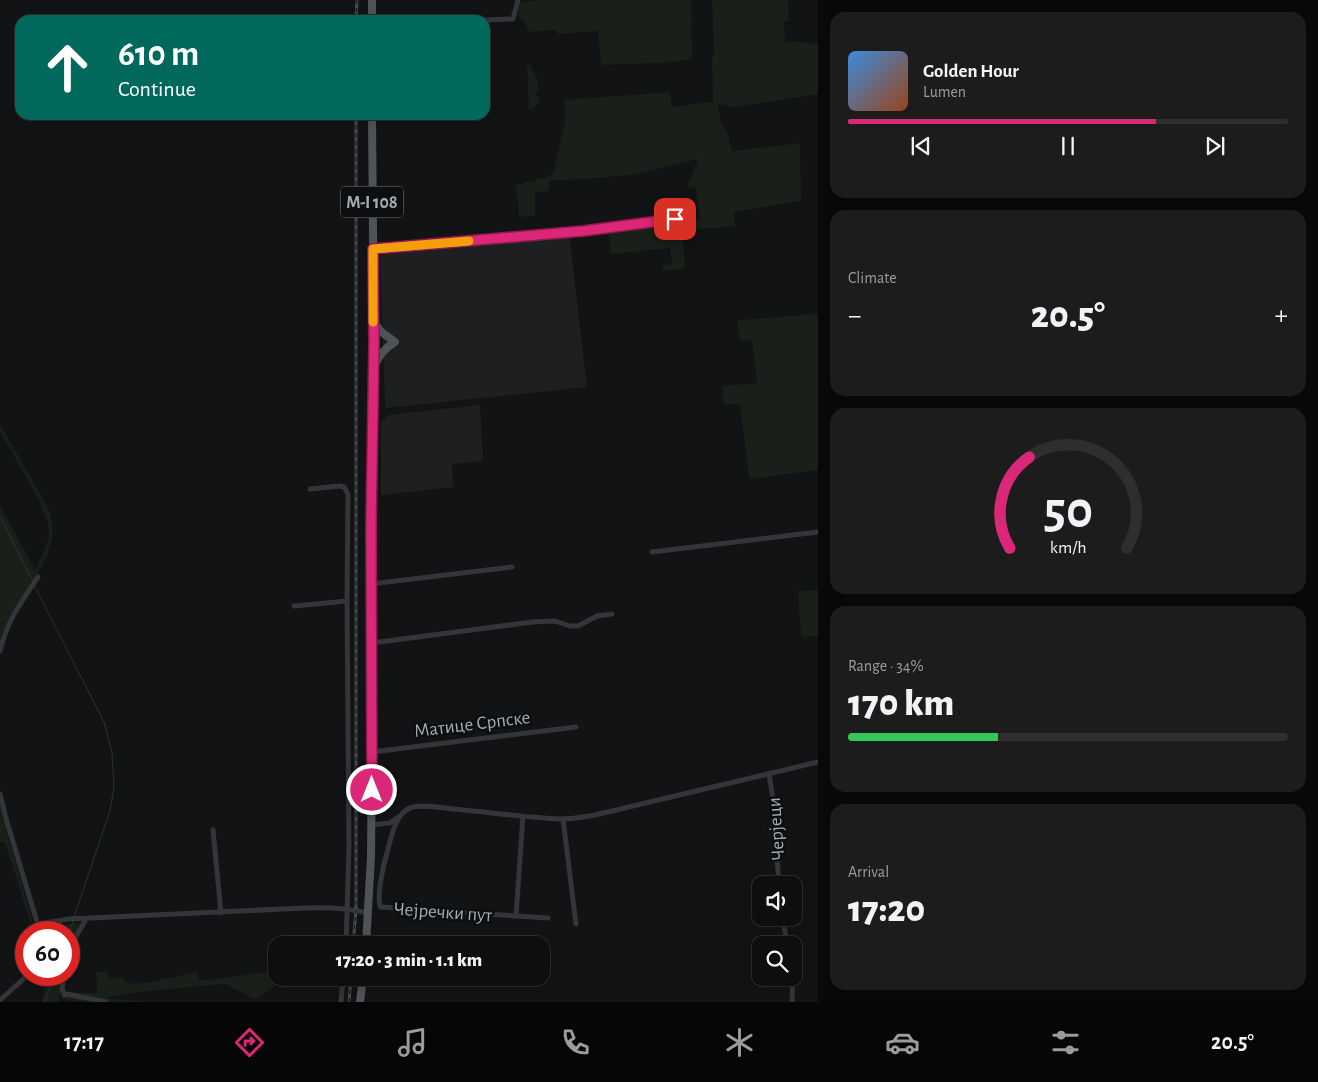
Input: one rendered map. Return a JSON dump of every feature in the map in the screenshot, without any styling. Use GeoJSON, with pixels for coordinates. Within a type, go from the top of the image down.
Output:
{"type":"FeatureCollection","features":[{"type":"Feature","properties":{"kind":"main road"},"geometry":{"type":"LineString","coordinates":[[372,0],[372,15]]}},
{"type":"Feature","properties":{"kind":"main road","name":"M-I 108"},"geometry":{"type":"LineString","coordinates":[[367,936],[369,912],[372,752],[371,584],[374,342],[372,120]]}},
{"type":"Feature","properties":{"kind":"main road"},"geometry":{"type":"LineString","coordinates":[[373,319],[380,331],[395,342],[381,353],[373,368]]}},
{"type":"Feature","properties":{"kind":"main road"},"geometry":{"type":"LineString","coordinates":[[360,1002],[362,986]]}},
{"type":"Feature","properties":{"kind":"street"},"geometry":{"type":"LineString","coordinates":[[490,20],[513,19],[518,0]]}},
{"type":"Feature","properties":{"kind":"street"},"geometry":{"type":"LineString","coordinates":[[373,249],[583,231],[675,219]]}},
{"type":"Feature","properties":{"kind":"street"},"geometry":{"type":"LineString","coordinates":[[310,489],[340,486],[344,487],[348,494],[349,837],[346,936]]}},
{"type":"Feature","properties":{"kind":"street"},"geometry":{"type":"LineString","coordinates":[[652,552],[818,532]]}},
{"type":"Feature","properties":{"kind":"street"},"geometry":{"type":"LineString","coordinates":[[371,584],[512,567]]}},
{"type":"Feature","properties":{"kind":"street"},"geometry":{"type":"LineString","coordinates":[[0,651],[4,634],[12,616],[38,577]]}},
{"type":"Feature","properties":{"kind":"street"},"geometry":{"type":"LineString","coordinates":[[294,606],[347,601]]}},
{"type":"Feature","properties":{"kind":"street"},"geometry":{"type":"LineString","coordinates":[[372,643],[532,622],[556,621],[570,626],[578,626],[597,616],[612,614]]}},
{"type":"Feature","properties":{"kind":"street","name":"Матице Српске"},"geometry":{"type":"LineString","coordinates":[[372,752],[576,727]]}},
{"type":"Feature","properties":{"kind":"street"},"geometry":{"type":"LineString","coordinates":[[371,825],[390,823],[409,809],[415,807],[434,807],[563,819],[594,815],[818,762]]}},
{"type":"Feature","properties":{"kind":"street","name":"Черјеци"},"geometry":{"type":"LineString","coordinates":[[769,774],[773,799],[778,876]]}},
{"type":"Feature","properties":{"kind":"street"},"geometry":{"type":"LineString","coordinates":[[0,794],[37,921]]}},
{"type":"Feature","properties":{"kind":"street","name":"Чејречки пут"},"geometry":{"type":"LineString","coordinates":[[516,916],[523,816]]}},
{"type":"Feature","properties":{"kind":"street","name":"Чејречки пут"},"geometry":{"type":"LineString","coordinates":[[399,817],[386,857],[379,893],[379,904],[381,907],[548,918]]}},
{"type":"Feature","properties":{"kind":"street"},"geometry":{"type":"LineString","coordinates":[[563,819],[576,924]]}},
{"type":"Feature","properties":{"kind":"street"},"geometry":{"type":"LineString","coordinates":[[213,830],[221,913]]}},
{"type":"Feature","properties":{"kind":"street"},"geometry":{"type":"LineString","coordinates":[[53,921],[335,907],[369,912]]}},
{"type":"Feature","properties":{"kind":"street"},"geometry":{"type":"LineString","coordinates":[[80,930],[86,919]]}},
{"type":"Feature","properties":{"kind":"street"},"geometry":{"type":"LineString","coordinates":[[0,1000],[16,986]]}},
{"type":"Feature","properties":{"kind":"street"},"geometry":{"type":"LineString","coordinates":[[62,986],[64,995],[106,1002]]}},
{"type":"Feature","properties":{"kind":"street"},"geometry":{"type":"LineString","coordinates":[[341,1002],[342,986]]}},
{"type":"Feature","properties":{"kind":"street"},"geometry":{"type":"LineString","coordinates":[[792,1002],[793,986]]}},
{"type":"Feature","properties":{"kind":"shaded area"},"geometry":{"type":"Polygon","coordinates":[[[540,0],[691,0],[692,59],[659,63],[601,65],[598,31],[558,34],[556,30],[529,32],[525,23],[518,16],[520,2],[540,0]]]}},
{"type":"Feature","properties":{"kind":"shaded area"},"geometry":{"type":"Polygon","coordinates":[[[712,0],[788,0],[789,21],[784,22],[785,43],[795,41],[818,44],[818,94],[735,107],[718,104],[721,123],[728,134],[732,151],[800,143],[801,201],[734,212],[735,226],[682,231],[685,268],[663,271],[662,265],[672,264],[670,248],[611,254],[608,230],[700,218],[695,187],[687,188],[698,159],[637,174],[549,181],[549,191],[535,192],[535,216],[519,217],[516,185],[524,185],[524,182],[535,182],[535,179],[553,174],[565,122],[564,100],[670,92],[672,107],[713,103],[712,0]]]}},
{"type":"Feature","properties":{"kind":"shaded area"},"geometry":{"type":"Polygon","coordinates":[[[527,65],[530,65],[538,80],[536,96],[539,97],[539,103],[529,111],[527,65]]]}},
{"type":"Feature","properties":{"kind":"shaded area"},"geometry":{"type":"Polygon","coordinates":[[[569,233],[587,387],[385,408],[380,255],[569,233]]]}},
{"type":"Feature","properties":{"kind":"shaded area"},"geometry":{"type":"Polygon","coordinates":[[[818,314],[818,470],[749,479],[740,404],[724,405],[722,386],[757,383],[752,341],[740,340],[737,320],[818,314]]]}},
{"type":"Feature","properties":{"kind":"shaded area"},"geometry":{"type":"Polygon","coordinates":[[[480,405],[483,461],[452,464],[453,487],[381,495],[381,423],[389,415],[480,405]]]}},
{"type":"Feature","properties":{"kind":"shaded area"},"geometry":{"type":"Polygon","coordinates":[[[0,424],[47,506],[52,525],[51,543],[45,560],[6,624],[0,642],[0,505],[35,570],[49,537],[48,522],[37,496],[0,431],[0,424]]]}},
{"type":"Feature","properties":{"kind":"shaded area"},"geometry":{"type":"Polygon","coordinates":[[[818,590],[818,636],[801,637],[798,591],[818,590]]]}},
{"type":"Feature","properties":{"kind":"shaded area"},"geometry":{"type":"Polygon","coordinates":[[[0,801],[7,834],[33,921],[30,921],[5,842],[0,842],[0,801]]]}},
{"type":"Feature","properties":{"kind":"shaded area"},"geometry":{"type":"Polygon","coordinates":[[[107,971],[109,979],[120,977],[128,984],[139,982],[140,984],[198,972],[199,981],[268,972],[268,986],[275,986],[255,999],[225,984],[138,992],[109,997],[110,999],[156,1002],[79,1002],[63,999],[64,993],[97,993],[96,973],[107,971]]]}},
{"type":"Feature","properties":{"kind":"shaded area"},"geometry":{"type":"Polygon","coordinates":[[[45,986],[61,986],[58,1002],[42,1002],[45,986]]]}},
{"type":"Feature","properties":{"kind":"waterway"},"geometry":{"type":"LineString","coordinates":[[0,517],[33,581]]}},
{"type":"Feature","properties":{"kind":"waterway"},"geometry":{"type":"LineString","coordinates":[[34,585],[104,722],[112,753],[114,787],[110,811],[74,917]]}},
{"type":"Feature","properties":{"kind":"waterway"},"geometry":{"type":"LineString","coordinates":[[45,1002],[50,986]]}},
{"type":"Feature","properties":{"kind":"railway"},"geometry":{"type":"LineString","coordinates":[[356,15],[357,0]]}},
{"type":"Feature","properties":{"kind":"railway"},"geometry":{"type":"LineString","coordinates":[[354,936],[356,910],[356,120]]}},
{"type":"Feature","properties":{"kind":"railway"},"geometry":{"type":"LineString","coordinates":[[349,1002],[350,986]]}},
{"type":"Feature","properties":{"kind":"slow traffic"},"geometry":{"type":"LineString","coordinates":[[373,322],[373,249],[469,241]]}},
{"type":"Feature","properties":{"kind":"route"},"geometry":{"type":"LineString","coordinates":[[372,790],[373,249],[583,231],[675,219]]}}]}
